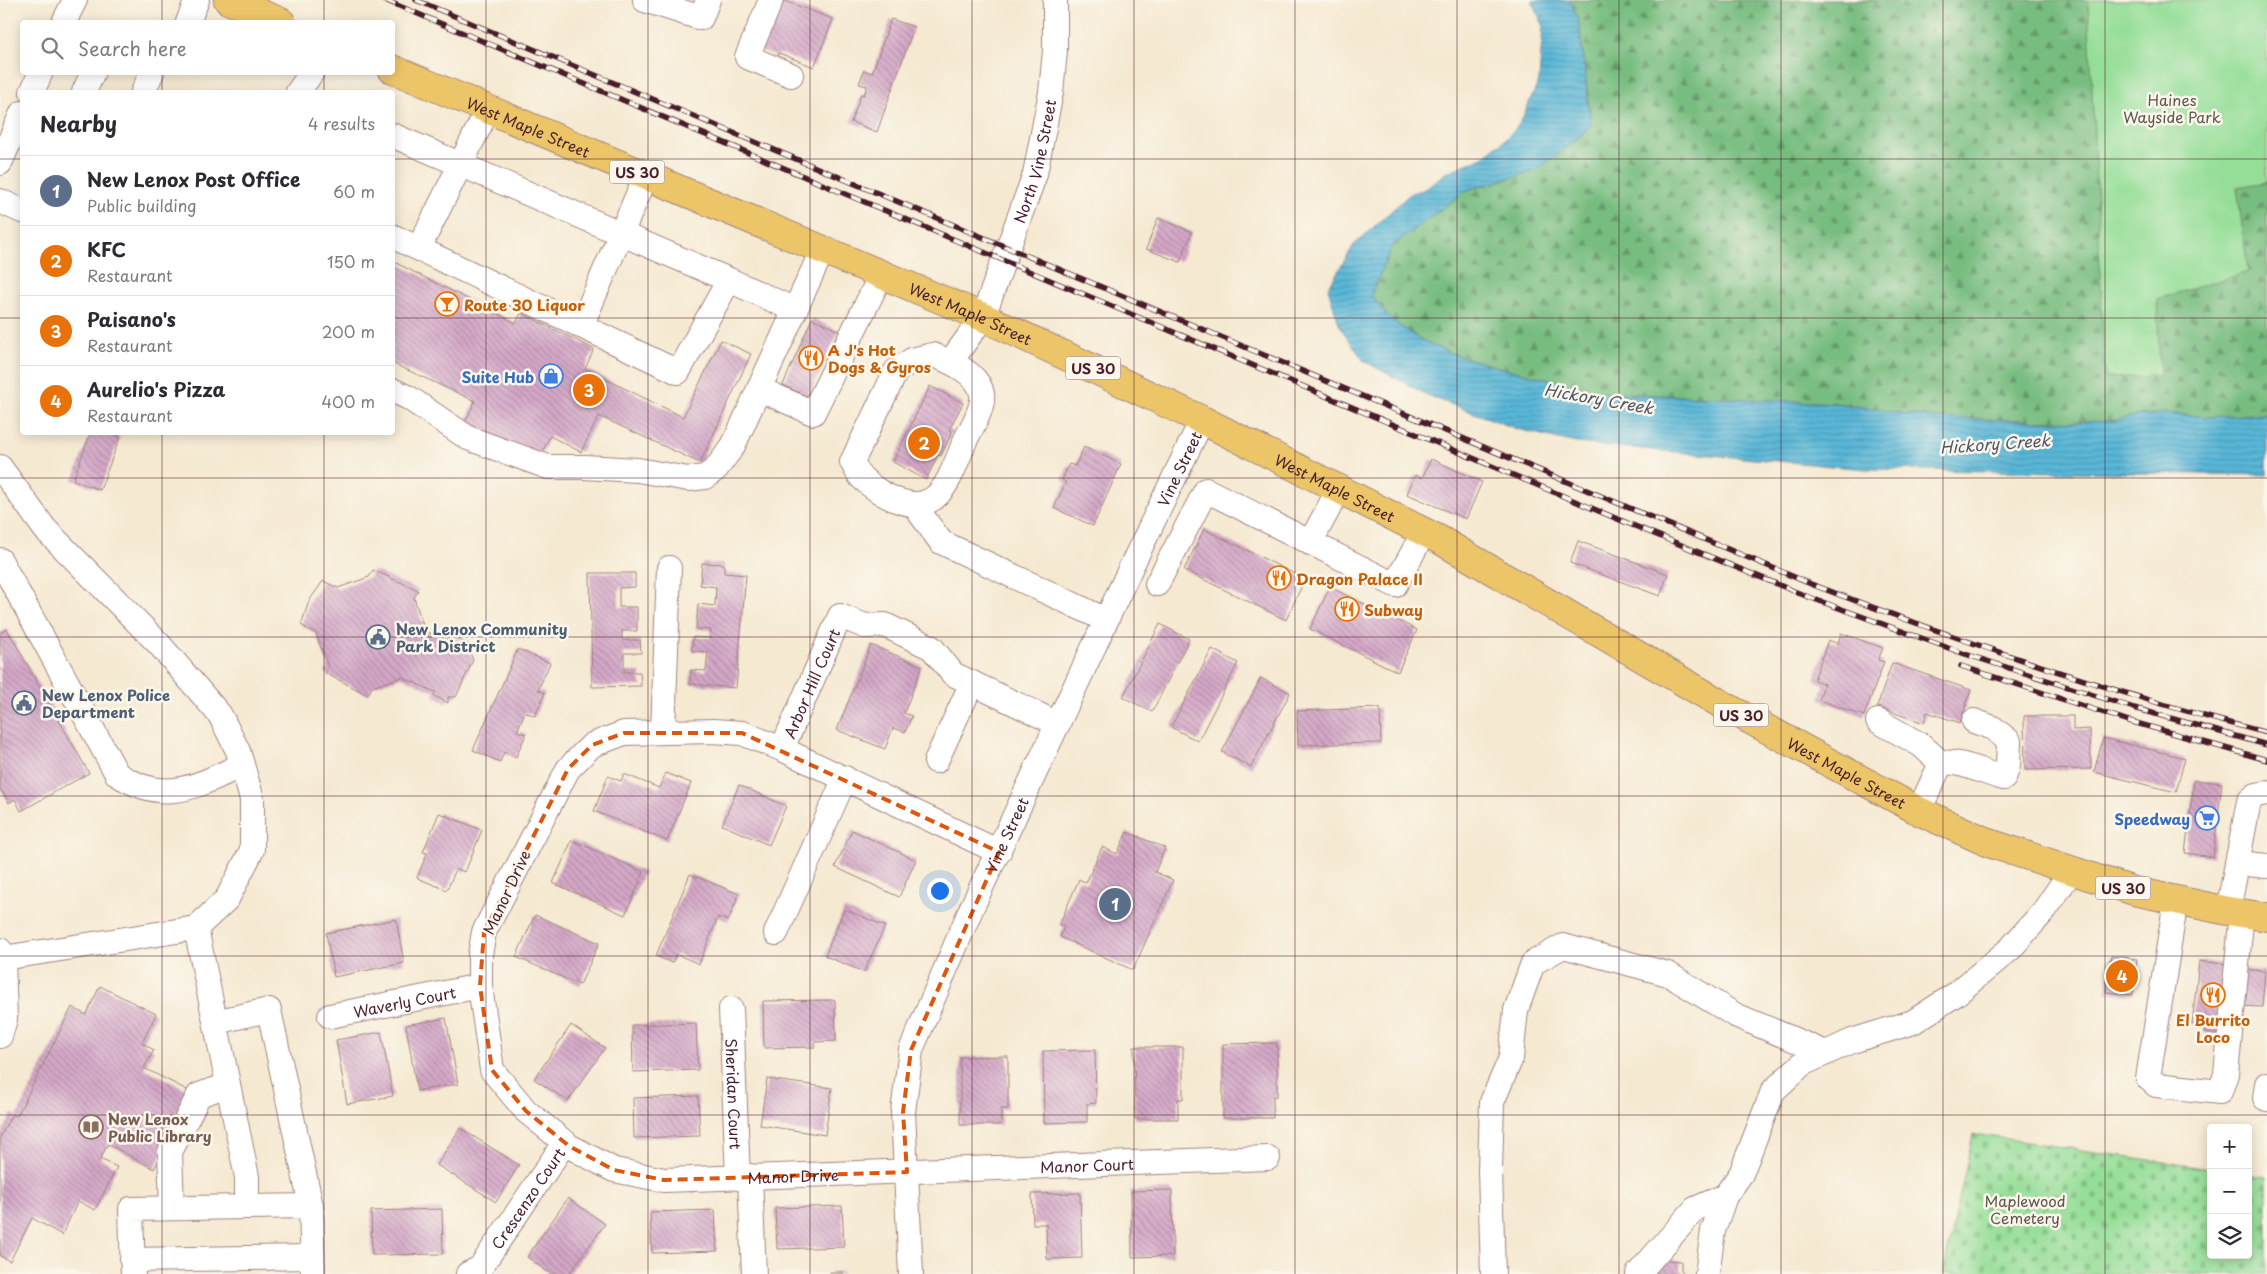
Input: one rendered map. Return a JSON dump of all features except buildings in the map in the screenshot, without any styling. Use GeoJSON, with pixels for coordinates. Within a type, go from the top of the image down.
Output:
{"type":"FeatureCollection","features":[{"type":"Feature","properties":{"kind":"main road"},"geometry":{"type":"LineString","coordinates":[[228,0],[276,20]]}},
{"type":"Feature","properties":{"kind":"main road","name":"West Maple Street"},"geometry":{"type":"LineString","coordinates":[[395,70],[983,317],[1202,420],[1340,487],[1424,532],[1730,709],[1919,811],[1989,843],[2134,891],[2245,914]]}},
{"type":"Feature","properties":{"kind":"street"},"geometry":{"type":"LineString","coordinates":[[66,20],[74,0]]}},
{"type":"Feature","properties":{"kind":"street"},"geometry":{"type":"LineString","coordinates":[[189,20],[197,0]]}},
{"type":"Feature","properties":{"kind":"street"},"geometry":{"type":"LineString","coordinates":[[645,0],[701,18],[708,0]]}},
{"type":"Feature","properties":{"kind":"street"},"geometry":{"type":"LineString","coordinates":[[770,0],[747,57],[791,75]]}},
{"type":"Feature","properties":{"kind":"street","name":"North Vine Street"},"geometry":{"type":"LineString","coordinates":[[951,361],[983,317],[1035,174],[1045,134],[1055,51],[1055,0]]}},
{"type":"Feature","properties":{"kind":"street"},"geometry":{"type":"LineString","coordinates":[[33,90],[40,75]]}},
{"type":"Feature","properties":{"kind":"street"},"geometry":{"type":"LineString","coordinates":[[85,90],[91,75]]}},
{"type":"Feature","properties":{"kind":"street"},"geometry":{"type":"LineString","coordinates":[[144,90],[151,75]]}},
{"type":"Feature","properties":{"kind":"street"},"geometry":{"type":"LineString","coordinates":[[299,90],[310,75]]}},
{"type":"Feature","properties":{"kind":"street"},"geometry":{"type":"LineString","coordinates":[[419,248],[488,109]]}},
{"type":"Feature","properties":{"kind":"street"},"geometry":{"type":"LineString","coordinates":[[0,162],[20,118]]}},
{"type":"Feature","properties":{"kind":"street"},"geometry":{"type":"LineString","coordinates":[[395,137],[795,310]]}},
{"type":"Feature","properties":{"kind":"street"},"geometry":{"type":"LineString","coordinates":[[581,326],[646,176]]}},
{"type":"Feature","properties":{"kind":"street"},"geometry":{"type":"LineString","coordinates":[[0,201],[20,210]]}},
{"type":"Feature","properties":{"kind":"street"},"geometry":{"type":"LineString","coordinates":[[395,237],[678,372],[729,280]]}},
{"type":"Feature","properties":{"kind":"street"},"geometry":{"type":"LineString","coordinates":[[395,391],[409,398],[468,438],[548,468],[584,467],[638,470],[688,479],[705,477],[716,469],[733,446],[822,251]]}},
{"type":"Feature","properties":{"kind":"street"},"geometry":{"type":"LineString","coordinates":[[759,389],[813,413],[881,275]]}},
{"type":"Feature","properties":{"kind":"street"},"geometry":{"type":"LineString","coordinates":[[914,505],[934,498],[946,483],[980,408],[982,394],[972,378],[951,361],[933,355],[912,360],[896,371],[852,462],[861,477],[892,498],[914,505],[941,542],[1106,620]]}},
{"type":"Feature","properties":{"kind":"street","name":"Vine Street"},"geometry":{"type":"LineString","coordinates":[[911,1274],[902,1112],[910,1050],[938,982],[1106,620],[1202,420]]}},
{"type":"Feature","properties":{"kind":"street"},"geometry":{"type":"LineString","coordinates":[[0,1036],[5,1019],[2,954],[196,928],[227,899],[252,850],[252,799],[238,751],[220,715],[159,644],[45,529],[4,480]]}},
{"type":"Feature","properties":{"kind":"street"},"geometry":{"type":"LineString","coordinates":[[1310,542],[1340,487]]}},
{"type":"Feature","properties":{"kind":"street"},"geometry":{"type":"LineString","coordinates":[[1157,584],[1206,490],[1394,585],[1424,532]]}},
{"type":"Feature","properties":{"kind":"street"},"geometry":{"type":"LineString","coordinates":[[0,560],[117,774],[136,786],[160,790],[185,789],[242,765]]}},
{"type":"Feature","properties":{"kind":"street"},"geometry":{"type":"LineString","coordinates":[[664,732],[669,568]]}},
{"type":"Feature","properties":{"kind":"street","name":"Arbor Hill Court"},"geometry":{"type":"LineString","coordinates":[[782,749],[840,616],[865,626],[885,625],[932,648],[953,674],[972,683]]}},
{"type":"Feature","properties":{"kind":"street"},"geometry":{"type":"LineString","coordinates":[[936,761],[972,683],[1058,724]]}},
{"type":"Feature","properties":{"kind":"street"},"geometry":{"type":"LineString","coordinates":[[1878,721],[1921,745],[1941,762],[1955,761],[1984,774],[2004,778],[2008,766],[2010,741],[1993,728],[1974,721]]}},
{"type":"Feature","properties":{"kind":"street","name":"Manor Drive"},"geometry":{"type":"LineString","coordinates":[[906,1172],[664,1180],[614,1170],[565,1142],[526,1111],[492,1070],[480,986],[480,955],[484,932],[568,769],[592,745],[624,733],[714,731],[742,733],[845,778],[999,852]]}},
{"type":"Feature","properties":{"kind":"street"},"geometry":{"type":"LineString","coordinates":[[1919,811],[1941,762]]}},
{"type":"Feature","properties":{"kind":"street"},"geometry":{"type":"LineString","coordinates":[[776,933],[845,778]]}},
{"type":"Feature","properties":{"kind":"street"},"geometry":{"type":"LineString","coordinates":[[2176,900],[2148,1078],[2156,1085],[2220,1092],[2226,1074],[2245,914],[2237,862],[2248,801],[2256,795],[2267,793]]}},
{"type":"Feature","properties":{"kind":"street"},"geometry":{"type":"LineString","coordinates":[[2237,862],[2267,866]]}},
{"type":"Feature","properties":{"kind":"street"},"geometry":{"type":"LineString","coordinates":[[1707,1274],[1713,1231],[1725,1196],[1742,1174],[1773,1091],[1802,1064],[1852,1041],[1913,1022],[1956,994],[2010,949],[2044,911],[2071,871]]}},
{"type":"Feature","properties":{"kind":"street"},"geometry":{"type":"LineString","coordinates":[[196,928],[247,1177],[247,1206]]}},
{"type":"Feature","properties":{"kind":"street"},"geometry":{"type":"LineString","coordinates":[[1494,1274],[1490,1170],[1492,1102],[1512,1058],[1516,1010],[1533,963],[1563,946],[1668,974],[1735,1015],[1826,1053]]}},
{"type":"Feature","properties":{"kind":"street","name":"Waverly Court"},"geometry":{"type":"LineString","coordinates":[[330,1016],[480,986]]}},
{"type":"Feature","properties":{"kind":"street"},"geometry":{"type":"LineString","coordinates":[[215,1022],[269,1010],[311,1206],[313,1266],[133,1267],[131,1209],[311,1206]]}},
{"type":"Feature","properties":{"kind":"street","name":"Sheridan Court"},"geometry":{"type":"LineString","coordinates":[[731,1010],[744,1177],[754,1274]]}},
{"type":"Feature","properties":{"kind":"street"},"geometry":{"type":"LineString","coordinates":[[172,1208],[170,1152],[199,1095],[228,1084]]}},
{"type":"Feature","properties":{"kind":"street"},"geometry":{"type":"LineString","coordinates":[[2267,1084],[2267,1099]]}},
{"type":"Feature","properties":{"kind":"street","name":"Crescenzo Court"},"geometry":{"type":"LineString","coordinates":[[468,1274],[480,1268],[565,1142]]}},
{"type":"Feature","properties":{"kind":"street","name":"Manor Court"},"geometry":{"type":"LineString","coordinates":[[906,1172],[1268,1158]]}},
{"type":"Feature","properties":{"kind":"street"},"geometry":{"type":"LineString","coordinates":[[1638,1274],[1695,1209],[1725,1196]]}},
{"type":"Feature","properties":{"kind":"highlighted area"},"geometry":{"type":"Polygon","coordinates":[[[624,733],[742,733],[999,852],[911,1050],[903,1112],[907,1172],[664,1180],[614,1170],[569,1146],[526,1111],[492,1070],[480,986],[484,932],[568,769],[592,745],[624,733]]]}},
{"type":"Feature","properties":{"kind":"green space"},"geometry":{"type":"Polygon","coordinates":[[[1570,0],[2088,0],[2105,378],[2160,376],[2157,299],[2248,272],[2237,187],[2267,182],[2267,414],[2208,417],[2164,413],[2134,416],[2115,421],[2086,422],[1935,418],[1835,403],[1592,392],[1459,356],[1434,346],[1410,333],[1388,316],[1371,295],[1392,246],[1467,190],[1535,171],[1569,146],[1591,125],[1579,23],[1570,0]]]}},
{"type":"Feature","properties":{"kind":"green space","name":"Haines Wayside Park"},"geometry":{"type":"Polygon","coordinates":[[[2074,0],[2267,0],[2267,414],[2208,417],[2164,413],[2086,422],[2074,0]]]}},
{"type":"Feature","properties":{"kind":"green space","name":"Maplewood Cemetery"},"geometry":{"type":"Polygon","coordinates":[[[1973,1134],[2207,1168],[2207,1259],[2252,1259],[2252,1175],[2267,1177],[2267,1274],[1943,1274],[1973,1134]]]}},
{"type":"Feature","properties":{"kind":"water","name":"Hickory Creek"},"geometry":{"type":"Polygon","coordinates":[[[1532,0],[1570,0],[1579,23],[1591,125],[1569,146],[1535,171],[1467,190],[1392,246],[1371,295],[1388,316],[1410,333],[1433,346],[1459,356],[1592,392],[1835,403],[1935,418],[2086,422],[2115,421],[2134,416],[2164,413],[2208,417],[2267,414],[2267,475],[1866,469],[1576,443],[1517,429],[1429,396],[1364,361],[1340,327],[1328,288],[1354,245],[1411,193],[1423,190],[1447,172],[1481,158],[1508,137],[1520,123],[1539,81],[1543,25],[1532,0]]]}},
{"type":"Feature","properties":{"kind":"railway"},"geometry":{"type":"LineString","coordinates":[[385,0],[1620,520],[1806,596],[1965,654],[2134,708],[2267,745]]}},
{"type":"Feature","properties":{"kind":"railway"},"geometry":{"type":"LineString","coordinates":[[416,0],[1811,584],[1923,626],[2037,665],[2151,701],[2267,733]]}},
{"type":"Feature","properties":{"kind":"railway"},"geometry":{"type":"LineString","coordinates":[[1961,666],[2129,721],[2267,760]]}},
{"type":"Feature","properties":{"kind":"place","name":"Route 30 Liquor"},"geometry":{"type":"Point","coordinates":[447,304]}},
{"type":"Feature","properties":{"kind":"place","name":"A J's Hot Dogs & Gyros"},"geometry":{"type":"Point","coordinates":[811,358]}},
{"type":"Feature","properties":{"kind":"place","name":"Suite Hub"},"geometry":{"type":"Point","coordinates":[551,376]}},
{"type":"Feature","properties":{"kind":"place","name":"Paisano's"},"geometry":{"type":"Point","coordinates":[589,390]}},
{"type":"Feature","properties":{"kind":"place","name":"KFC"},"geometry":{"type":"Point","coordinates":[924,443]}},
{"type":"Feature","properties":{"kind":"place","name":"Dragon Palace II"},"geometry":{"type":"Point","coordinates":[1279,578]}},
{"type":"Feature","properties":{"kind":"place","name":"Subway"},"geometry":{"type":"Point","coordinates":[1347,609]}},
{"type":"Feature","properties":{"kind":"place","name":"New Lenox Community Park District"},"geometry":{"type":"Point","coordinates":[378,637]}},
{"type":"Feature","properties":{"kind":"place","name":"New Lenox Police Department"},"geometry":{"type":"Point","coordinates":[24,703]}},
{"type":"Feature","properties":{"kind":"place","name":"Speedway"},"geometry":{"type":"Point","coordinates":[2207,818]}},
{"type":"Feature","properties":{"kind":"place","name":"New Lenox Post Office"},"geometry":{"type":"Point","coordinates":[1115,904]}},
{"type":"Feature","properties":{"kind":"place","name":"Aurelio's Pizza"},"geometry":{"type":"Point","coordinates":[2122,976]}},
{"type":"Feature","properties":{"kind":"place","name":"El Burrito Loco"},"geometry":{"type":"Point","coordinates":[2213,995]}},
{"type":"Feature","properties":{"kind":"place","name":"New Lenox Public Library"},"geometry":{"type":"Point","coordinates":[91,1127]}}]}
